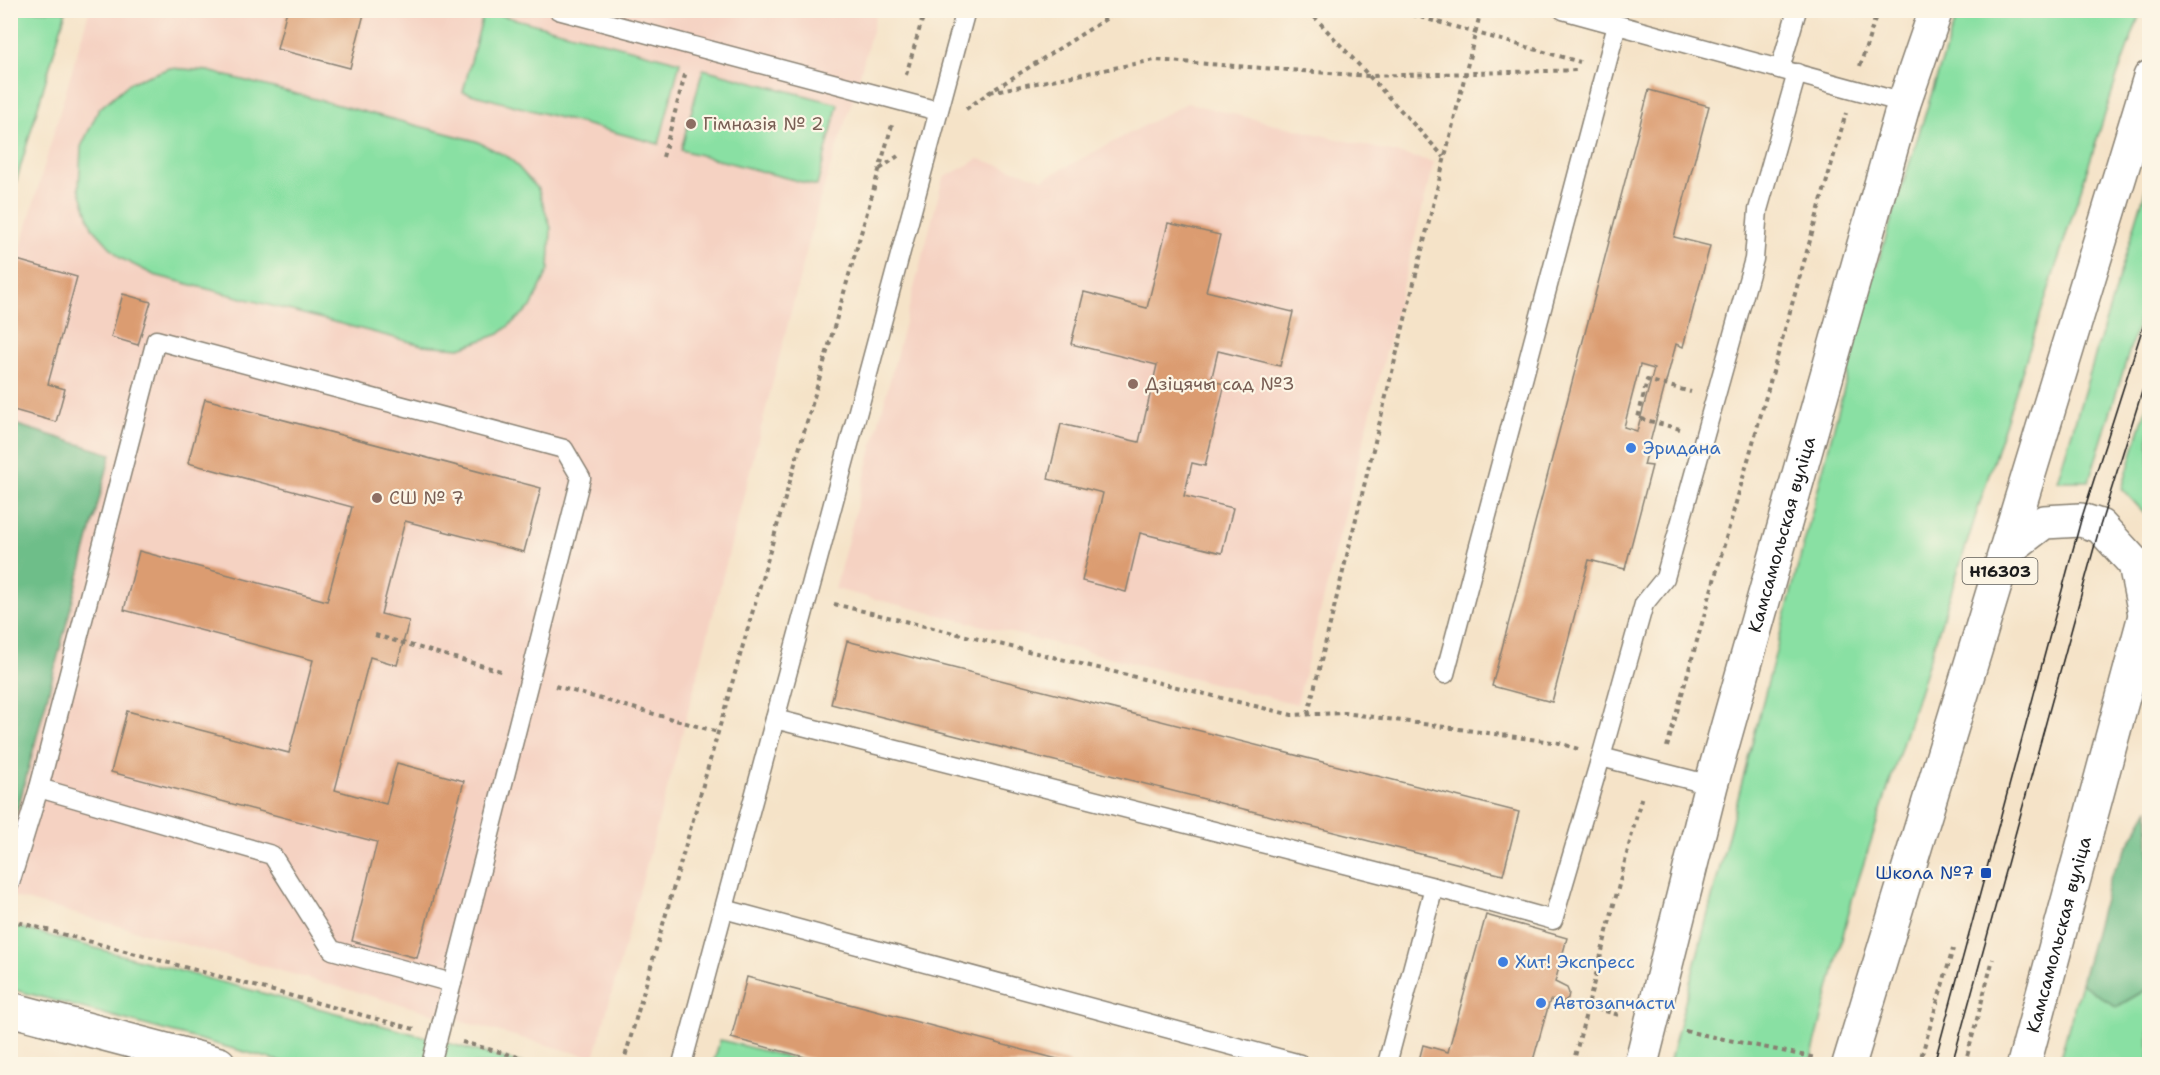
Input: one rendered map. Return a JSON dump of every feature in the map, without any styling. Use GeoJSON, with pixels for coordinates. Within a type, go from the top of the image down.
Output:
{"type":"FeatureCollection","features":[{"type":"Feature","properties":{"kind":"main road","name":"Камсамольская вуліца"},"geometry":{"type":"LineString","coordinates":[[1641,1065],[1711,785],[1904,103],[1935,10]]}},
{"type":"Feature","properties":{"kind":"main road","name":"Н16303"},"geometry":{"type":"LineString","coordinates":[[1836,1062],[2006,551],[2150,77]]}},
{"type":"Feature","properties":{"kind":"main road"},"geometry":{"type":"LineString","coordinates":[[2006,551],[2044,522],[2081,520],[2100,526],[2135,564],[2147,605]]}},
{"type":"Feature","properties":{"kind":"main road","name":"Камсамольская вуліца"},"geometry":{"type":"LineString","coordinates":[[2024,1065],[2147,605]]}},
{"type":"Feature","properties":{"kind":"main road"},"geometry":{"type":"LineString","coordinates":[[10,1009],[219,1065]]}},
{"type":"Feature","properties":{"kind":"lane"},"geometry":{"type":"LineString","coordinates":[[558,10],[939,111]]}},
{"type":"Feature","properties":{"kind":"lane"},"geometry":{"type":"LineString","coordinates":[[682,1065],[966,10]]}},
{"type":"Feature","properties":{"kind":"lane"},"geometry":{"type":"LineString","coordinates":[[1563,10],[1904,103]]}},
{"type":"Feature","properties":{"kind":"lane"},"geometry":{"type":"LineString","coordinates":[[775,719],[1434,887],[1553,920],[1644,604],[1665,578],[1754,259],[1758,210],[1788,71],[1797,10]]}},
{"type":"Feature","properties":{"kind":"lane"},"geometry":{"type":"LineString","coordinates":[[1445,674],[1617,25]]}},
{"type":"Feature","properties":{"kind":"lane"},"geometry":{"type":"LineString","coordinates":[[10,883],[39,788],[156,340],[564,449],[581,478],[431,1065]]}},
{"type":"Feature","properties":{"kind":"lane"},"geometry":{"type":"LineString","coordinates":[[1601,757],[1711,785]]}},
{"type":"Feature","properties":{"kind":"lane"},"geometry":{"type":"LineString","coordinates":[[39,788],[272,855],[332,950],[452,983]]}},
{"type":"Feature","properties":{"kind":"lane"},"geometry":{"type":"LineString","coordinates":[[1386,1065],[1434,887]]}},
{"type":"Feature","properties":{"kind":"lane"},"geometry":{"type":"LineString","coordinates":[[723,909],[1300,1065]]}},
{"type":"Feature","properties":{"kind":"path"},"geometry":{"type":"LineString","coordinates":[[622,1065],[925,10]]}},
{"type":"Feature","properties":{"kind":"path"},"geometry":{"type":"LineString","coordinates":[[1120,10],[990,92],[1155,60],[1369,75],[1606,69]]}},
{"type":"Feature","properties":{"kind":"path"},"geometry":{"type":"LineString","coordinates":[[1308,10],[1445,157]]}},
{"type":"Feature","properties":{"kind":"path"},"geometry":{"type":"LineString","coordinates":[[1395,10],[1606,69]]}},
{"type":"Feature","properties":{"kind":"path"},"geometry":{"type":"LineString","coordinates":[[1308,714],[1481,10]]}},
{"type":"Feature","properties":{"kind":"path"},"geometry":{"type":"LineString","coordinates":[[1573,1065],[1648,769],[1668,746],[1853,89],[1878,10]]}},
{"type":"Feature","properties":{"kind":"path"},"geometry":{"type":"LineString","coordinates":[[663,157],[693,46]]}},
{"type":"Feature","properties":{"kind":"path"},"geometry":{"type":"LineString","coordinates":[[1656,423],[1638,418],[1647,380],[1666,385]]}},
{"type":"Feature","properties":{"kind":"path"},"geometry":{"type":"LineString","coordinates":[[807,598],[1292,715],[1345,713],[1559,743],[1601,757]]}},
{"type":"Feature","properties":{"kind":"path"},"geometry":{"type":"LineString","coordinates":[[375,635],[718,732]]}},
{"type":"Feature","properties":{"kind":"path"},"geometry":{"type":"LineString","coordinates":[[10,920],[545,1065]]}},
{"type":"Feature","properties":{"kind":"path"},"geometry":{"type":"LineString","coordinates":[[1919,1065],[1953,949]]}},
{"type":"Feature","properties":{"kind":"path"},"geometry":{"type":"LineString","coordinates":[[1965,1065],[1994,959]]}},
{"type":"Feature","properties":{"kind":"path"},"geometry":{"type":"LineString","coordinates":[[1588,1006],[1652,1024],[1836,1062]]}},
{"type":"Feature","properties":{"kind":"shaded area","name":"СШ № 7"},"geometry":{"type":"Polygon","coordinates":[[[89,11],[877,11],[856,90],[820,199],[685,723],[594,1058],[11,896],[11,273],[15,257],[18,257],[89,11]]]}},
{"type":"Feature","properties":{"kind":"shaded area","name":"Дзіцячы сад №3"},"geometry":{"type":"Polygon","coordinates":[[[1187,103],[1434,162],[1297,704],[835,589],[943,178],[979,159],[1043,179],[1187,103]]]}},
{"type":"Feature","properties":{"kind":"green space"},"geometry":{"type":"Polygon","coordinates":[[[10,11],[66,11],[11,199],[10,11]]]}},
{"type":"Feature","properties":{"kind":"green space"},"geometry":{"type":"Polygon","coordinates":[[[484,11],[680,62],[659,144],[463,92],[484,11]]]}},
{"type":"Feature","properties":{"kind":"green space"},"geometry":{"type":"Polygon","coordinates":[[[1958,11],[2141,11],[2117,77],[1852,900],[1810,1064],[1669,1064],[1871,284],[1958,11]]]}},
{"type":"Feature","properties":{"kind":"green space"},"geometry":{"type":"Polygon","coordinates":[[[170,68],[208,71],[476,141],[510,158],[538,189],[551,228],[549,269],[531,307],[499,334],[460,348],[422,345],[154,275],[120,258],[92,227],[79,188],[81,147],[99,109],[131,82],[170,68]]]}},
{"type":"Feature","properties":{"kind":"green space"},"geometry":{"type":"Polygon","coordinates":[[[703,69],[838,104],[817,186],[681,150],[703,69]]]}},
{"type":"Feature","properties":{"kind":"green space"},"geometry":{"type":"Polygon","coordinates":[[[2149,178],[2149,288],[2089,481],[2057,481],[2149,178]]]}},
{"type":"Feature","properties":{"kind":"green space"},"geometry":{"type":"Polygon","coordinates":[[[2149,398],[2149,518],[2122,489],[2149,398]]]}},
{"type":"Feature","properties":{"kind":"green space"},"geometry":{"type":"Polygon","coordinates":[[[10,423],[111,454],[11,835],[10,423]]]}},
{"type":"Feature","properties":{"kind":"green space"},"geometry":{"type":"Polygon","coordinates":[[[2149,809],[2149,988],[2116,1007],[2081,983],[2110,877],[2149,809]]]}},
{"type":"Feature","properties":{"kind":"green space"},"geometry":{"type":"Polygon","coordinates":[[[10,925],[525,1064],[290,1064],[11,989],[10,925]]]}},
{"type":"Feature","properties":{"kind":"green space"},"geometry":{"type":"Polygon","coordinates":[[[2081,983],[2116,1007],[2149,988],[2149,1064],[2058,1064],[2081,983]]]}},
{"type":"Feature","properties":{"kind":"green space"},"geometry":{"type":"Polygon","coordinates":[[[720,1040],[725,1041],[814,1064],[713,1064],[720,1040]]]}},
{"type":"Feature","properties":{"kind":"building"},"geometry":{"type":"Polygon","coordinates":[[[287,10],[365,10],[350,68],[277,49],[287,10]]]}},
{"type":"Feature","properties":{"kind":"building"},"geometry":{"type":"Polygon","coordinates":[[[1649,90],[1709,106],[1674,237],[1710,246],[1683,347],[1676,344],[1644,465],[1652,466],[1625,569],[1589,560],[1552,702],[1492,686],[1649,90]],[[1640,365],[1624,427],[1637,431],[1654,369],[1640,365]]]}},
{"type":"Feature","properties":{"kind":"building"},"geometry":{"type":"Polygon","coordinates":[[[1168,223],[1220,235],[1206,291],[1293,312],[1280,366],[1218,351],[1211,381],[1225,384],[1205,466],[1192,463],[1184,496],[1233,508],[1222,553],[1140,533],[1126,592],[1082,581],[1103,493],[1048,479],[1061,424],[1139,442],[1157,365],[1071,344],[1084,292],[1147,308],[1168,223]]]}},
{"type":"Feature","properties":{"kind":"building"},"geometry":{"type":"Polygon","coordinates":[[[17,260],[77,277],[48,384],[65,389],[56,422],[10,409],[10,284],[17,260]]]}},
{"type":"Feature","properties":{"kind":"building"},"geometry":{"type":"Polygon","coordinates":[[[123,294],[151,302],[138,345],[111,337],[123,294]]]}},
{"type":"Feature","properties":{"kind":"building"},"geometry":{"type":"Polygon","coordinates":[[[205,399],[541,488],[524,552],[405,521],[381,614],[409,621],[397,665],[370,657],[335,790],[386,804],[397,763],[464,781],[417,958],[352,941],[377,842],[111,772],[127,711],[289,753],[313,660],[124,610],[139,551],[327,601],[352,507],[188,463],[205,399]]]}},
{"type":"Feature","properties":{"kind":"building"},"geometry":{"type":"Polygon","coordinates":[[[847,641],[1519,812],[1503,875],[831,704],[847,641]]]}},
{"type":"Feature","properties":{"kind":"building"},"geometry":{"type":"Polygon","coordinates":[[[1486,915],[1567,938],[1555,982],[1567,988],[1568,998],[1563,1002],[1550,1000],[1532,1064],[1418,1064],[1423,1045],[1448,1052],[1486,915]]]}},
{"type":"Feature","properties":{"kind":"building"},"geometry":{"type":"Polygon","coordinates":[[[747,977],[1076,1064],[832,1064],[731,1038],[747,977]]]}},
{"type":"Feature","properties":{"kind":"tram line"},"geometry":{"type":"LineString","coordinates":[[1934,1064],[2081,520],[2150,305]]}},
{"type":"Feature","properties":{"kind":"tram line"},"geometry":{"type":"LineString","coordinates":[[1952,1064],[2100,526],[2150,366]]}},
{"type":"Feature","properties":{"kind":"place","name":"Гімназія № 2"},"geometry":{"type":"Point","coordinates":[691,124]}},
{"type":"Feature","properties":{"kind":"place","name":"Дзіцячы сад №3"},"geometry":{"type":"Point","coordinates":[1133,384]}},
{"type":"Feature","properties":{"kind":"place","name":"Эридана"},"geometry":{"type":"Point","coordinates":[1631,448]}},
{"type":"Feature","properties":{"kind":"place","name":"СШ № 7"},"geometry":{"type":"Point","coordinates":[377,498]}},
{"type":"Feature","properties":{"kind":"place","name":"Школа №7"},"geometry":{"type":"Point","coordinates":[1986,873]}},
{"type":"Feature","properties":{"kind":"place","name":"Хит! Экспресс"},"geometry":{"type":"Point","coordinates":[1503,962]}},
{"type":"Feature","properties":{"kind":"place","name":"Автозапчасти"},"geometry":{"type":"Point","coordinates":[1541,1003]}}]}
